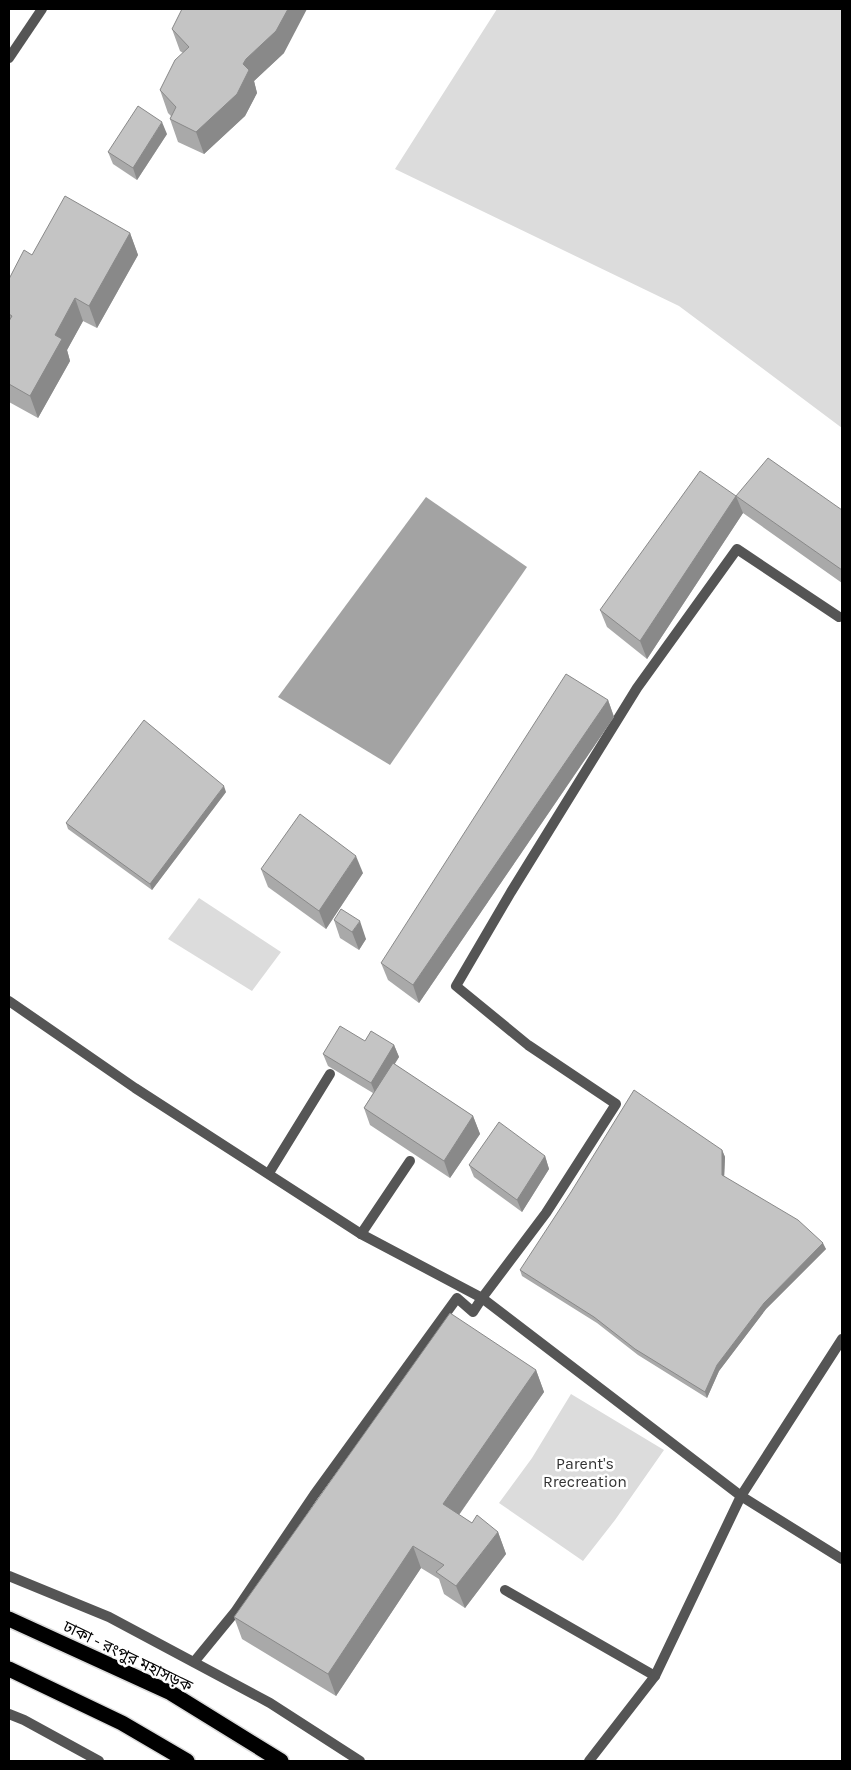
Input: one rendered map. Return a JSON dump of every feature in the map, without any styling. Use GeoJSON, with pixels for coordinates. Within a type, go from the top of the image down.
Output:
{"type":"FeatureCollection","features":[{"type":"Feature","properties":{"kind":"highway","name":"ঢাকা - রংপুর মহাসড়ক"},"geometry":{"type":"LineString","coordinates":[[9,1619],[171,1693],[281,1761]]}},
{"type":"Feature","properties":{"kind":"highway"},"geometry":{"type":"LineString","coordinates":[[9,1669],[122,1723],[187,1761]]}},
{"type":"Feature","properties":{"kind":"lane"},"geometry":{"type":"LineString","coordinates":[[9,58],[42,9]]}},
{"type":"Feature","properties":{"kind":"lane"},"geometry":{"type":"LineString","coordinates":[[194,1662],[235,1612],[314,1495],[457,1298],[473,1312],[546,1213],[616,1104],[528,1045],[456,986],[511,892],[637,688],[737,549],[839,618]]}},
{"type":"Feature","properties":{"kind":"lane"},"geometry":{"type":"LineString","coordinates":[[9,1001],[135,1088],[361,1234],[482,1298],[741,1496],[842,1559]]}},
{"type":"Feature","properties":{"kind":"lane"},"geometry":{"type":"LineString","coordinates":[[268,1173],[330,1074]]}},
{"type":"Feature","properties":{"kind":"lane"},"geometry":{"type":"LineString","coordinates":[[361,1234],[410,1160]]}},
{"type":"Feature","properties":{"kind":"lane"},"geometry":{"type":"LineString","coordinates":[[588,1761],[655,1676],[741,1496],[842,1339]]}},
{"type":"Feature","properties":{"kind":"lane"},"geometry":{"type":"LineString","coordinates":[[9,1576],[109,1617],[270,1703],[360,1761]]}},
{"type":"Feature","properties":{"kind":"lane"},"geometry":{"type":"LineString","coordinates":[[505,1590],[655,1676]]}},
{"type":"Feature","properties":{"kind":"lane"},"geometry":{"type":"LineString","coordinates":[[9,1714],[24,1720],[99,1761]]}},
{"type":"Feature","properties":{"kind":"green space"},"geometry":{"type":"Polygon","coordinates":[[[497,9],[842,9],[842,428],[679,306],[395,169],[497,9]]]}},
{"type":"Feature","properties":{"kind":"green space"},"geometry":{"type":"Polygon","coordinates":[[[199,898],[281,952],[252,991],[168,939],[199,898]]]}},
{"type":"Feature","properties":{"kind":"green space","name":"Parent's Rrecreation"},"geometry":{"type":"Polygon","coordinates":[[[571,1394],[664,1450],[615,1520],[583,1561],[499,1503],[532,1458],[571,1394]]]}},
{"type":"Feature","properties":{"kind":"shaded area"},"geometry":{"type":"Polygon","coordinates":[[[426,497],[527,567],[390,765],[278,697],[426,497]]]}},
{"type":"Feature","properties":{"kind":"building"},"geometry":{"type":"Polygon","coordinates":[[[182,9],[288,9],[276,31],[243,64],[249,70],[237,94],[196,132],[170,119],[176,107],[160,90],[175,60],[189,47],[172,29],[182,9]]]}},
{"type":"Feature","properties":{"kind":"building"},"geometry":{"type":"Polygon","coordinates":[[[138,106],[162,122],[133,168],[108,152],[138,106]]]}},
{"type":"Feature","properties":{"kind":"building"},"geometry":{"type":"Polygon","coordinates":[[[65,196],[130,233],[89,306],[75,298],[55,335],[62,339],[30,396],[9,384],[9,321],[12,316],[9,314],[9,279],[24,250],[32,255],[65,196]]]}},
{"type":"Feature","properties":{"kind":"building"},"geometry":{"type":"Polygon","coordinates":[[[768,458],[842,510],[842,570],[736,496],[768,458]]]}},
{"type":"Feature","properties":{"kind":"building"},"geometry":{"type":"Polygon","coordinates":[[[700,471],[736,496],[640,641],[600,610],[700,471]]]}},
{"type":"Feature","properties":{"kind":"building"},"geometry":{"type":"Polygon","coordinates":[[[566,674],[608,700],[413,985],[381,963],[566,674]]]}},
{"type":"Feature","properties":{"kind":"building"},"geometry":{"type":"Polygon","coordinates":[[[144,720],[224,786],[150,884],[66,823],[144,720]]]}},
{"type":"Feature","properties":{"kind":"building"},"geometry":{"type":"Polygon","coordinates":[[[300,814],[356,856],[319,911],[261,869],[300,814]]]}},
{"type":"Feature","properties":{"kind":"building"},"geometry":{"type":"Polygon","coordinates":[[[341,909],[360,921],[352,932],[334,920],[341,909]]]}},
{"type":"Feature","properties":{"kind":"building"},"geometry":{"type":"Polygon","coordinates":[[[340,1026],[365,1041],[371,1031],[394,1045],[371,1083],[323,1054],[340,1026]]]}},
{"type":"Feature","properties":{"kind":"building"},"geometry":{"type":"Polygon","coordinates":[[[393,1063],[473,1116],[444,1161],[364,1108],[393,1063]]]}},
{"type":"Feature","properties":{"kind":"building"},"geometry":{"type":"Polygon","coordinates":[[[634,1090],[722,1150],[722,1175],[798,1220],[823,1243],[764,1303],[717,1365],[705,1392],[635,1349],[594,1317],[520,1270],[634,1090]]]}},
{"type":"Feature","properties":{"kind":"building"},"geometry":{"type":"Polygon","coordinates":[[[499,1122],[545,1156],[517,1200],[469,1165],[499,1122]]]}},
{"type":"Feature","properties":{"kind":"building"},"geometry":{"type":"Polygon","coordinates":[[[450,1313],[536,1370],[443,1504],[472,1523],[477,1515],[498,1532],[456,1586],[436,1572],[444,1565],[413,1546],[328,1674],[234,1617],[450,1313]]]}}]}
